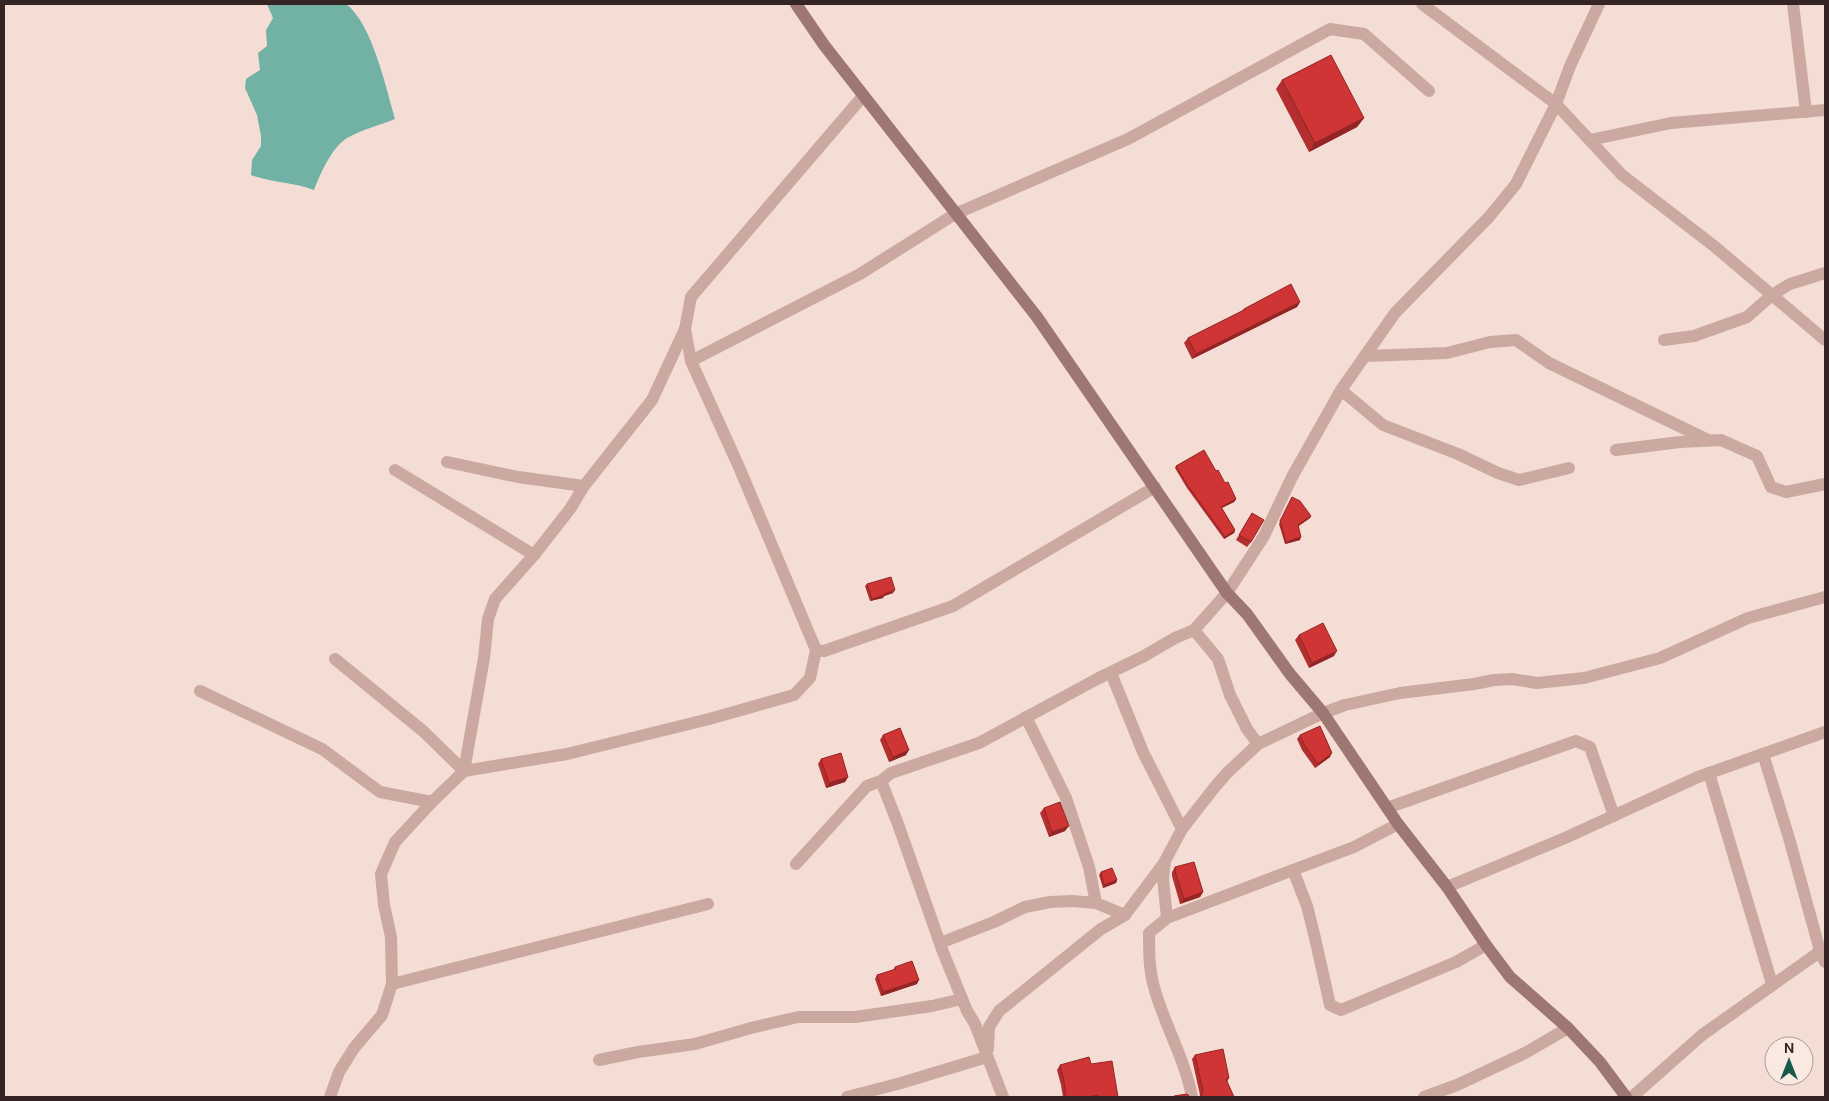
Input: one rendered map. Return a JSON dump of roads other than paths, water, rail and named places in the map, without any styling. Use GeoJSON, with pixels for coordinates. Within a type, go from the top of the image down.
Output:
{"type":"FeatureCollection","features":[{"type":"Feature","properties":{"kind":"street"},"geometry":{"type":"LineString","coordinates":[[796,4],[824,45],[863,96],[1037,317],[1227,592],[1247,614],[1290,674],[1323,713],[1398,824],[1447,887],[1510,977],[1568,1028],[1600,1062],[1626,1097]]}},
{"type":"Feature","properties":{"kind":"street"},"geometry":{"type":"LineString","coordinates":[[1422,4],[1556,104],[1622,176],[1714,246],[1825,340]]}},
{"type":"Feature","properties":{"kind":"street"},"geometry":{"type":"LineString","coordinates":[[796,864],[867,786],[880,781],[891,773],[978,743],[1175,638],[1194,630],[1227,592],[1264,536],[1292,477],[1340,390],[1396,313],[1489,217],[1516,184],[1556,104],[1570,66],[1599,4]]}},
{"type":"Feature","properties":{"kind":"street"},"geometry":{"type":"LineString","coordinates":[[1793,4],[1806,112]]}},
{"type":"Feature","properties":{"kind":"street"},"geometry":{"type":"LineString","coordinates":[[691,361],[860,274],[955,214],[1128,139],[1330,29],[1364,34],[1429,92]]}},
{"type":"Feature","properties":{"kind":"street"},"geometry":{"type":"LineString","coordinates":[[464,771],[484,658],[488,619],[495,599],[534,555],[570,509],[584,486],[652,400],[684,329],[691,297],[863,96]]}},
{"type":"Feature","properties":{"kind":"street"},"geometry":{"type":"LineString","coordinates":[[1590,140],[1670,122],[1825,110]]}},
{"type":"Feature","properties":{"kind":"street"},"geometry":{"type":"LineString","coordinates":[[1664,340],[1694,336],[1747,317],[1772,295],[1790,284],[1825,272]]}},
{"type":"Feature","properties":{"kind":"street"},"geometry":{"type":"LineString","coordinates":[[330,1097],[339,1072],[349,1056],[382,1015],[392,984],[391,937],[384,905],[381,874],[395,842],[464,771],[567,754],[709,719],[794,695],[810,678],[816,650],[739,467],[691,361],[684,329]]}},
{"type":"Feature","properties":{"kind":"street"},"geometry":{"type":"LineString","coordinates":[[1365,356],[1447,353],[1490,342],[1516,340],[1549,363],[1708,440]]}},
{"type":"Feature","properties":{"kind":"street"},"geometry":{"type":"LineString","coordinates":[[1340,390],[1383,425],[1458,454],[1498,473],[1519,480],[1570,468]]}},
{"type":"Feature","properties":{"kind":"street"},"geometry":{"type":"LineString","coordinates":[[1616,450],[1680,442],[1721,440],[1757,456],[1771,487],[1786,492],[1825,484]]}},
{"type":"Feature","properties":{"kind":"street"},"geometry":{"type":"LineString","coordinates":[[447,462],[518,477],[584,486]]}},
{"type":"Feature","properties":{"kind":"street"},"geometry":{"type":"LineString","coordinates":[[395,470],[534,555]]}},
{"type":"Feature","properties":{"kind":"street"},"geometry":{"type":"LineString","coordinates":[[816,650],[824,652],[953,606],[1155,487]]}},
{"type":"Feature","properties":{"kind":"street"},"geometry":{"type":"LineString","coordinates":[[987,1057],[989,1028],[999,1011],[1101,929],[1125,914],[1165,861],[1182,830],[1227,773],[1258,744],[1323,713],[1345,705],[1400,693],[1494,680],[1512,679],[1537,683],[1584,678],[1660,658],[1748,618],[1825,597]]}},
{"type":"Feature","properties":{"kind":"street"},"geometry":{"type":"LineString","coordinates":[[1194,630],[1218,659],[1230,696],[1247,729],[1258,744]]}},
{"type":"Feature","properties":{"kind":"street"},"geometry":{"type":"LineString","coordinates":[[335,659],[423,731],[464,771]]}},
{"type":"Feature","properties":{"kind":"street"},"geometry":{"type":"LineString","coordinates":[[1110,673],[1143,752],[1182,830]]}},
{"type":"Feature","properties":{"kind":"street"},"geometry":{"type":"LineString","coordinates":[[200,691],[322,749],[380,792],[432,802]]}},
{"type":"Feature","properties":{"kind":"street"},"geometry":{"type":"LineString","coordinates":[[1026,717],[1066,798],[1089,867],[1096,903]]}},
{"type":"Feature","properties":{"kind":"street"},"geometry":{"type":"LineString","coordinates":[[1447,887],[1565,838],[1709,773],[1825,732]]}},
{"type":"Feature","properties":{"kind":"street"},"geometry":{"type":"LineString","coordinates":[[1387,808],[1576,741],[1590,746],[1614,816]]}},
{"type":"Feature","properties":{"kind":"street"},"geometry":{"type":"LineString","coordinates":[[1632,1097],[1702,1035],[1772,984],[1823,953],[1763,754]]}},
{"type":"Feature","properties":{"kind":"street"},"geometry":{"type":"LineString","coordinates":[[1709,773],[1772,984]]}},
{"type":"Feature","properties":{"kind":"street"},"geometry":{"type":"LineString","coordinates":[[880,781],[898,824],[940,943],[967,1011],[976,1024],[1003,1097]]}},
{"type":"Feature","properties":{"kind":"street"},"geometry":{"type":"LineString","coordinates":[[1192,1097],[1185,1070],[1153,985],[1149,933],[1167,918],[1354,847],[1398,824]]}},
{"type":"Feature","properties":{"kind":"street"},"geometry":{"type":"LineString","coordinates":[[1165,861],[1163,879],[1167,918]]}},
{"type":"Feature","properties":{"kind":"street"},"geometry":{"type":"LineString","coordinates":[[1293,870],[1315,938],[1330,1005],[1341,1010],[1456,962],[1486,945]]}},
{"type":"Feature","properties":{"kind":"street"},"geometry":{"type":"LineString","coordinates":[[940,943],[994,922],[1025,907],[1064,901],[1096,903],[1125,914]]}},
{"type":"Feature","properties":{"kind":"street"},"geometry":{"type":"LineString","coordinates":[[392,984],[708,904]]}},
{"type":"Feature","properties":{"kind":"street"},"geometry":{"type":"LineString","coordinates":[[599,1060],[695,1044],[798,1017],[855,1017],[932,1006],[962,999]]}},
{"type":"Feature","properties":{"kind":"street"},"geometry":{"type":"LineString","coordinates":[[1424,1097],[1457,1085],[1525,1053],[1568,1028]]}},
{"type":"Feature","properties":{"kind":"street"},"geometry":{"type":"LineString","coordinates":[[847,1097],[876,1094],[987,1057]]}},
{"type":"Feature","properties":{"kind":"water"},"geometry":{"type":"Polygon","coordinates":[[[267,4],[346,4],[355,13],[371,41],[395,119],[358,132],[342,142],[327,161],[314,190],[251,175],[252,160],[261,146],[261,136],[257,115],[245,88],[246,79],[260,70],[258,53],[267,46],[266,30],[273,18],[267,4]]]}}]}
